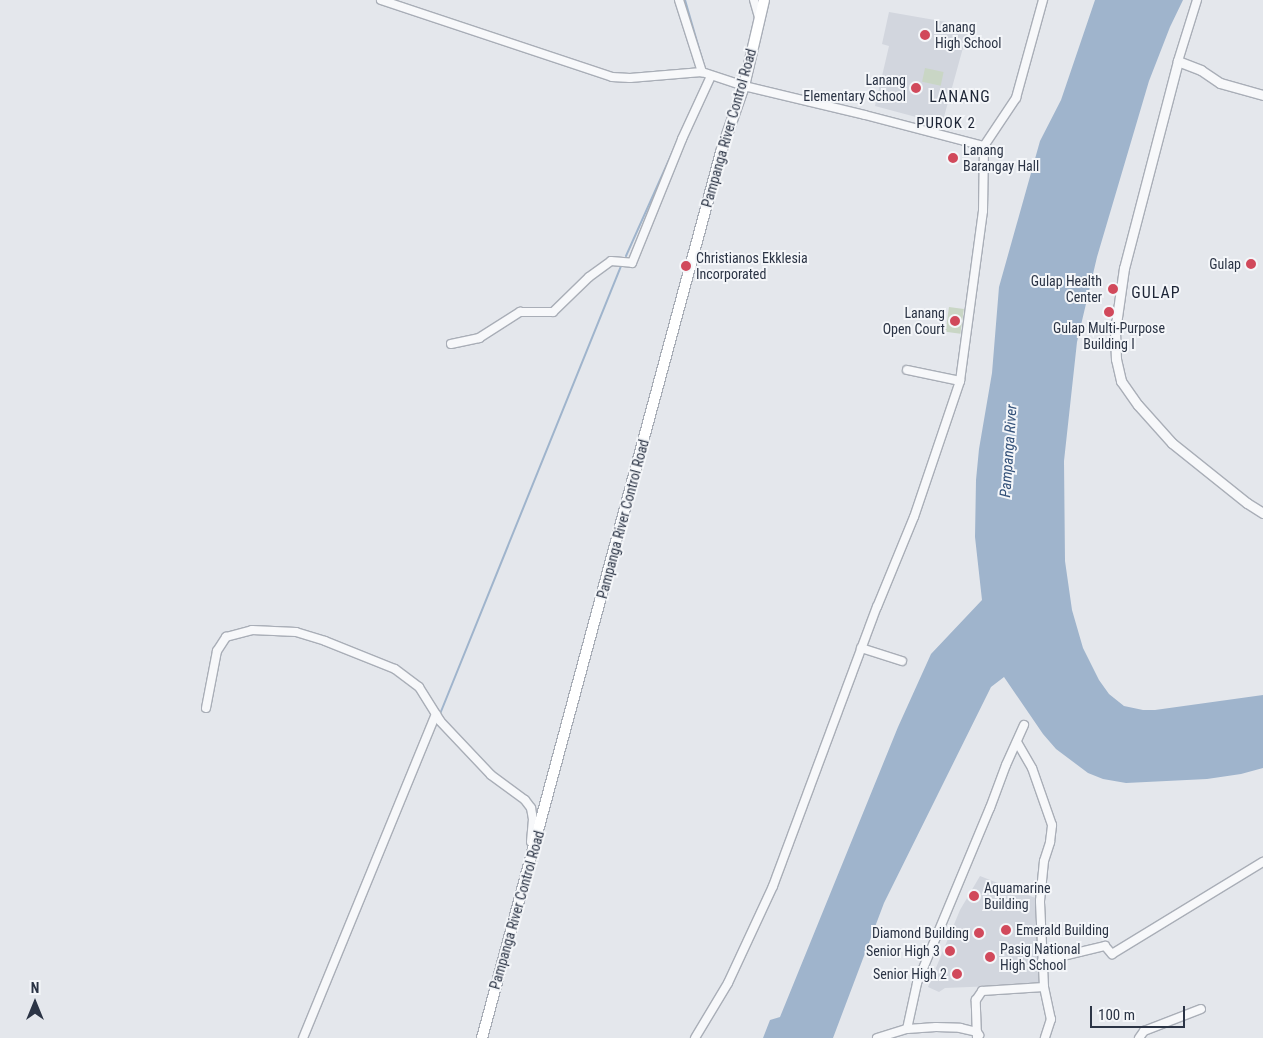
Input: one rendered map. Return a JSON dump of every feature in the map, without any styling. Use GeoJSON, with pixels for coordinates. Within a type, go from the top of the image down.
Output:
{"type":"FeatureCollection","features":[{"type":"Feature","properties":{"kind":"main road","name":"Pampanga River Control Road"},"geometry":{"type":"LineString","coordinates":[[482,1038],[532,859],[721,152],[744,86],[764,0]]}},
{"type":"Feature","properties":{"kind":"street"},"geometry":{"type":"LineString","coordinates":[[381,0],[612,77],[630,78],[702,72],[744,86],[984,146]]}},
{"type":"Feature","properties":{"kind":"street"},"geometry":{"type":"LineString","coordinates":[[679,0],[702,72]]}},
{"type":"Feature","properties":{"kind":"street"},"geometry":{"type":"LineString","coordinates":[[754,0],[759,20]]}},
{"type":"Feature","properties":{"kind":"street"},"geometry":{"type":"LineString","coordinates":[[695,1038],[728,983],[772,886],[861,648],[914,517],[960,381],[983,211],[984,146],[1016,98],[1043,0]]}},
{"type":"Feature","properties":{"kind":"street"},"geometry":{"type":"LineString","coordinates":[[1197,0],[1178,61],[1124,268],[1115,331],[1116,359],[1120,381],[1138,405],[1172,443],[1247,503],[1263,512]]}},
{"type":"Feature","properties":{"kind":"street"},"geometry":{"type":"LineString","coordinates":[[1178,61],[1201,70],[1220,83],[1263,95]]}},
{"type":"Feature","properties":{"kind":"street"},"geometry":{"type":"LineString","coordinates":[[451,344],[479,338],[520,312],[553,312],[589,277],[611,261],[632,263],[682,139],[711,76]]}},
{"type":"Feature","properties":{"kind":"street"},"geometry":{"type":"LineString","coordinates":[[907,370],[960,381]]}},
{"type":"Feature","properties":{"kind":"street"},"geometry":{"type":"LineString","coordinates":[[206,708],[217,651],[226,637],[252,630],[296,632],[325,641],[395,669],[419,687],[438,717],[491,775],[525,800],[531,808],[533,819],[532,859]]}},
{"type":"Feature","properties":{"kind":"street"},"geometry":{"type":"LineString","coordinates":[[861,648],[902,662]]}},
{"type":"Feature","properties":{"kind":"street"},"geometry":{"type":"LineString","coordinates":[[302,1038],[438,717]]}},
{"type":"Feature","properties":{"kind":"street"},"geometry":{"type":"LineString","coordinates":[[907,1030],[917,983],[1024,725]]}},
{"type":"Feature","properties":{"kind":"street"},"geometry":{"type":"LineString","coordinates":[[1018,742],[1032,768],[1052,825],[1044,861],[1040,901],[1044,988],[1051,1019],[1045,1038]]}},
{"type":"Feature","properties":{"kind":"street"},"geometry":{"type":"LineString","coordinates":[[1042,961],[1105,946],[1112,954],[1263,862]]}},
{"type":"Feature","properties":{"kind":"street"},"geometry":{"type":"LineString","coordinates":[[877,1038],[907,1030],[936,1027],[978,1036],[976,1000],[982,991],[1044,988]]}},
{"type":"Feature","properties":{"kind":"street"},"geometry":{"type":"LineString","coordinates":[[1139,1038],[1144,1030],[1202,1009]]}},
{"type":"Feature","properties":{"kind":"shaded area"},"geometry":{"type":"Polygon","coordinates":[[[889,12],[969,26],[942,124],[875,106],[889,46],[882,44],[889,12]]]}},
{"type":"Feature","properties":{"kind":"shaded area","name":"Pasig National High School"},"geometry":{"type":"Polygon","coordinates":[[[980,876],[1038,899],[1041,984],[945,988],[939,992],[928,987],[960,910],[980,876]]]}},
{"type":"Feature","properties":{"kind":"green space"},"geometry":{"type":"Polygon","coordinates":[[[925,68],[944,72],[941,86],[922,82],[925,68]]]}},
{"type":"Feature","properties":{"kind":"green space","name":"Lanang Open Court"},"geometry":{"type":"Polygon","coordinates":[[[949,307],[964,309],[960,334],[946,332],[949,307]]]}},
{"type":"Feature","properties":{"kind":"water","name":"Pampanga River"},"geometry":{"type":"Polygon","coordinates":[[[1095,0],[1183,0],[1170,27],[1149,81],[1097,257],[1077,342],[1064,461],[1065,561],[1072,610],[1083,648],[1099,680],[1109,694],[1124,706],[1143,710],[1155,710],[1263,695],[1263,768],[1241,774],[1207,779],[1126,783],[1103,779],[1088,773],[1056,749],[1043,734],[1004,677],[991,687],[884,903],[833,1038],[763,1038],[770,1020],[780,1017],[898,727],[931,654],[982,600],[975,537],[976,480],[979,449],[992,373],[999,287],[1040,141],[1061,100],[1095,0]]]}},
{"type":"Feature","properties":{"kind":"waterway"},"geometry":{"type":"LineString","coordinates":[[685,0],[704,66]]}},
{"type":"Feature","properties":{"kind":"waterway"},"geometry":{"type":"LineString","coordinates":[[626,256],[705,79]]}},
{"type":"Feature","properties":{"kind":"waterway"},"geometry":{"type":"LineString","coordinates":[[440,714],[622,264]]}},
{"type":"Feature","properties":{"kind":"waterway"},"geometry":{"type":"LineString","coordinates":[[307,1038],[381,857]]}},
{"type":"Feature","properties":{"kind":"place","name":"Lanang High School"},"geometry":{"type":"Point","coordinates":[925,35]}},
{"type":"Feature","properties":{"kind":"place","name":"Lanang Elementary School"},"geometry":{"type":"Point","coordinates":[916,88]}},
{"type":"Feature","properties":{"kind":"place","name":"Lanang Barangay Hall"},"geometry":{"type":"Point","coordinates":[953,158]}},
{"type":"Feature","properties":{"kind":"place","name":"Gulap"},"geometry":{"type":"Point","coordinates":[1251,264]}},
{"type":"Feature","properties":{"kind":"place","name":"Christianos Ekklesia Incorporated"},"geometry":{"type":"Point","coordinates":[686,266]}},
{"type":"Feature","properties":{"kind":"place","name":"Gulap Health Center"},"geometry":{"type":"Point","coordinates":[1113,289]}},
{"type":"Feature","properties":{"kind":"place","name":"Gulap Multi-Purpose Building I"},"geometry":{"type":"Point","coordinates":[1109,312]}},
{"type":"Feature","properties":{"kind":"place","name":"Lanang Open Court"},"geometry":{"type":"Point","coordinates":[955,321]}},
{"type":"Feature","properties":{"kind":"place","name":"Aquamarine Building"},"geometry":{"type":"Point","coordinates":[974,896]}},
{"type":"Feature","properties":{"kind":"place","name":"Emerald Building"},"geometry":{"type":"Point","coordinates":[1006,930]}},
{"type":"Feature","properties":{"kind":"place","name":"Diamond Building"},"geometry":{"type":"Point","coordinates":[979,933]}},
{"type":"Feature","properties":{"kind":"place","name":"Senior High 3"},"geometry":{"type":"Point","coordinates":[950,951]}},
{"type":"Feature","properties":{"kind":"place","name":"Pasig National High School"},"geometry":{"type":"Point","coordinates":[990,957]}},
{"type":"Feature","properties":{"kind":"place","name":"Senior High 2"},"geometry":{"type":"Point","coordinates":[957,974]}},
{"type":"Feature","properties":{"kind":"district","name":"LANANG"},"geometry":{"type":"Point","coordinates":[960,97]}},
{"type":"Feature","properties":{"kind":"district","name":"PUROK 2"},"geometry":{"type":"Point","coordinates":[946,124]}},
{"type":"Feature","properties":{"kind":"district","name":"GULAP"},"geometry":{"type":"Point","coordinates":[1156,293]}}]}
